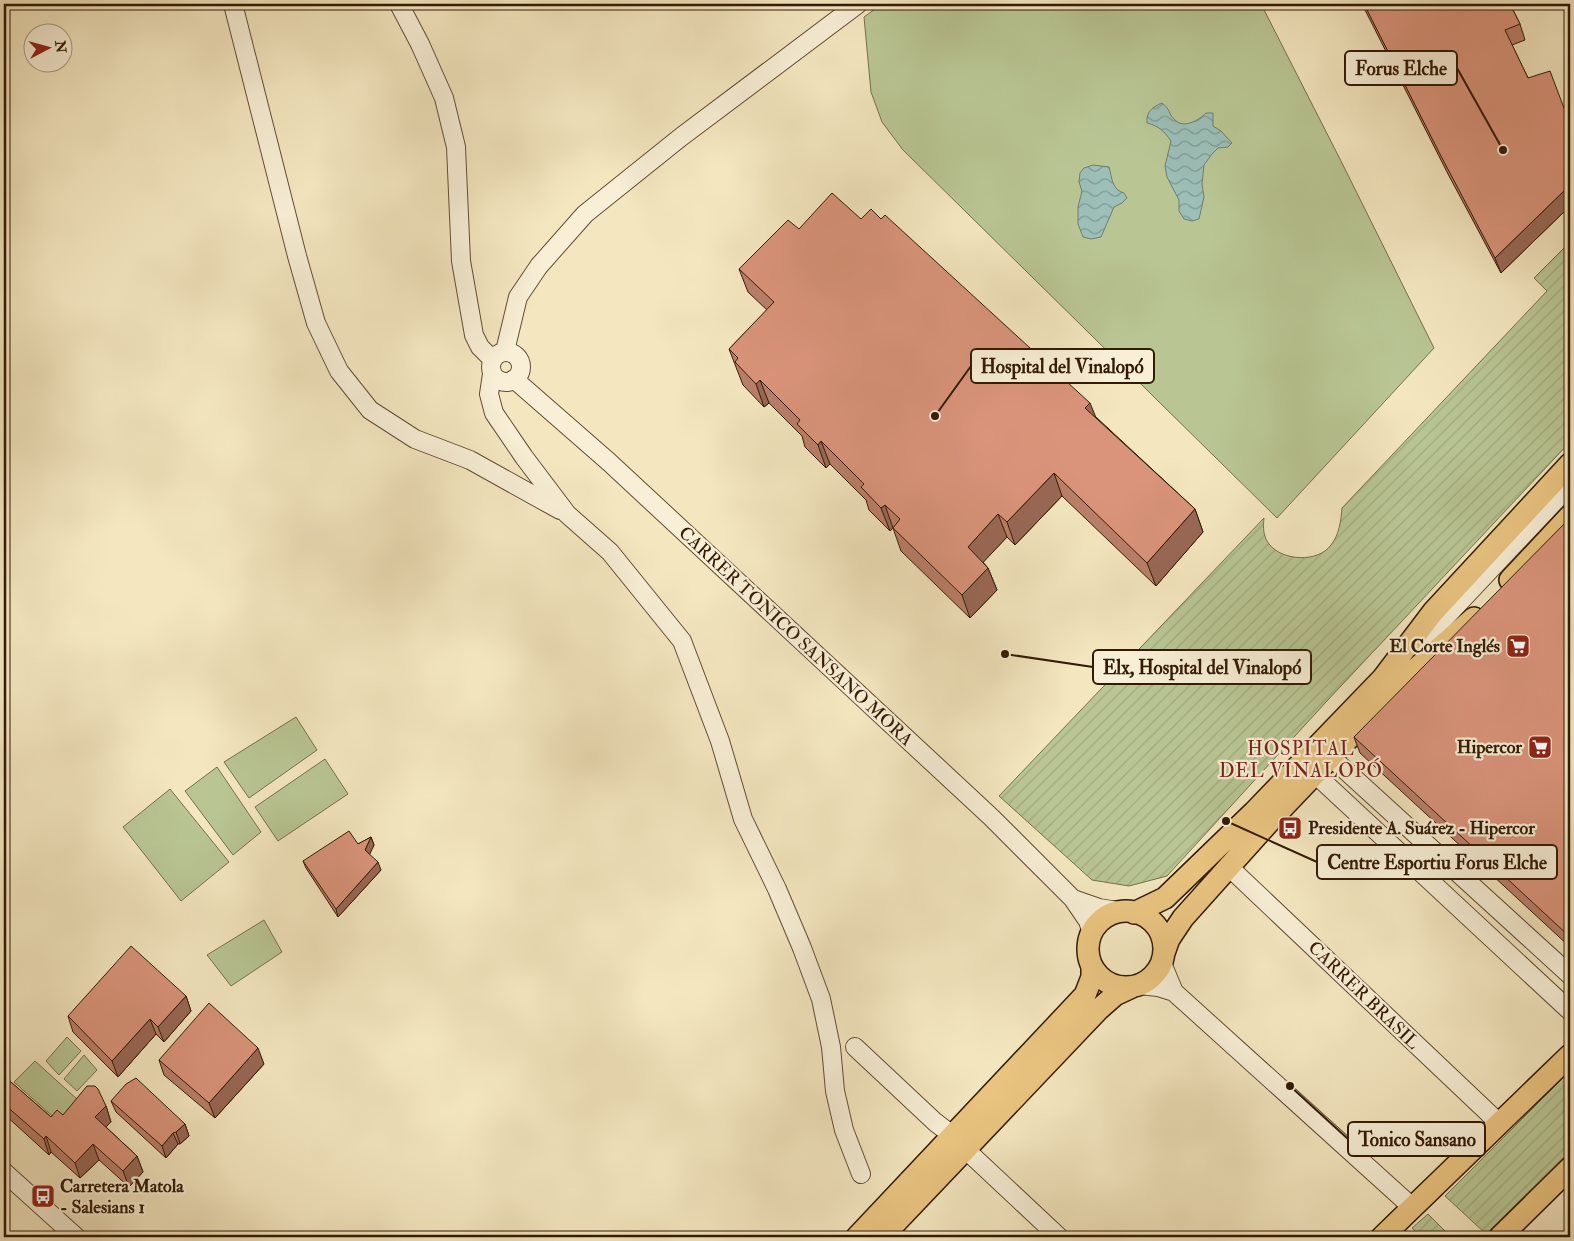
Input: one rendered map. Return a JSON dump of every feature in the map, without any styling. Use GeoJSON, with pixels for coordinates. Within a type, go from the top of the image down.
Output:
{"type":"FeatureCollection","features":[{"type":"Feature","properties":{"kind":"main road"},"geometry":{"type":"LineString","coordinates":[[1135,986],[1119,987],[1107,983],[1097,975],[1092,966],[1088,952],[1089,939],[1103,919],[1114,913],[1129,912],[1165,898],[1254,812],[1383,678],[1433,612],[1570,464]]}},
{"type":"Feature","properties":{"kind":"main road"},"geometry":{"type":"LineString","coordinates":[[857,1237],[1107,1001],[1120,992],[1144,983],[1154,976],[1169,939],[1183,918],[1229,867],[1410,674],[1470,622],[1570,516]]}},
{"type":"Feature","properties":{"kind":"main road"},"geometry":{"type":"LineString","coordinates":[[1129,912],[1149,919],[1158,928],[1162,940],[1163,956]]}},
{"type":"Feature","properties":{"kind":"main road"},"geometry":{"type":"LineString","coordinates":[[882,1237],[959,1142],[1085,995],[1092,977],[1092,966]]}},
{"type":"Feature","properties":{"kind":"main road"},"geometry":{"type":"LineString","coordinates":[[1382,1237],[1570,1055]]}},
{"type":"Feature","properties":{"kind":"main road"},"geometry":{"type":"LineString","coordinates":[[1500,1237],[1570,1168]]}},
{"type":"Feature","properties":{"kind":"street"},"geometry":{"type":"LineString","coordinates":[[233,4],[297,256],[316,323],[339,371],[370,410],[415,439],[470,460],[566,514],[610,552],[682,641],[720,741],[742,819],[795,931],[821,999],[831,1047],[835,1091],[844,1130],[861,1174]]}},
{"type":"Feature","properties":{"kind":"street"},"geometry":{"type":"LineString","coordinates":[[399,4],[420,44],[444,98],[456,147],[461,261],[474,335],[480,347],[497,362],[502,382],[514,379],[519,374],[521,364],[515,355],[497,362]]}},
{"type":"Feature","properties":{"kind":"street"},"geometry":{"type":"LineString","coordinates":[[566,514],[494,413],[489,394],[497,362],[518,297],[539,266],[585,214],[703,120],[858,4]]}},
{"type":"Feature","properties":{"kind":"street","name":"CARRER TONICO SANSANO MORA"},"geometry":{"type":"LineString","coordinates":[[514,379],[609,462],[973,800],[1073,899],[1088,921],[1092,933]]}},
{"type":"Feature","properties":{"kind":"street"},"geometry":{"type":"LineString","coordinates":[[1383,678],[1440,623],[1570,485]]}},
{"type":"Feature","properties":{"kind":"street"},"geometry":{"type":"LineString","coordinates":[[1410,674],[1570,498]]}},
{"type":"Feature","properties":{"kind":"street"},"geometry":{"type":"LineString","coordinates":[[1332,758],[1570,975]]}},
{"type":"Feature","properties":{"kind":"street"},"geometry":{"type":"LineString","coordinates":[[1315,774],[1570,1011]]}},
{"type":"Feature","properties":{"kind":"street","name":"CARRER BRASIL"},"geometry":{"type":"LineString","coordinates":[[1229,867],[1499,1123]]}},
{"type":"Feature","properties":{"kind":"street","name":"CARRER TONICO SANSANO MORA"},"geometry":{"type":"LineString","coordinates":[[1073,899],[1099,908],[1129,912]]}},
{"type":"Feature","properties":{"kind":"street"},"geometry":{"type":"LineString","coordinates":[[1163,956],[1164,968],[1174,992]]}},
{"type":"Feature","properties":{"kind":"street"},"geometry":{"type":"LineString","coordinates":[[1135,986],[1158,986],[1174,992],[1412,1207]]}},
{"type":"Feature","properties":{"kind":"street"},"geometry":{"type":"LineString","coordinates":[[855,1047],[1059,1237]]}},
{"type":"Feature","properties":{"kind":"street"},"geometry":{"type":"LineString","coordinates":[[4,1172],[76,1237]]}},
{"type":"Feature","properties":{"kind":"green space"},"geometry":{"type":"Polygon","coordinates":[[[882,4],[1261,4],[1434,348],[1277,518],[903,150],[882,122],[871,92],[864,17],[882,4]]]}},
{"type":"Feature","properties":{"kind":"green space"},"geometry":{"type":"Polygon","coordinates":[[[1564,248],[1570,255],[1570,442],[1326,702],[1167,876],[1129,886],[1092,880],[999,796],[1264,518],[1264,532],[1267,541],[1275,550],[1282,554],[1300,558],[1318,555],[1325,551],[1334,541],[1338,532],[1342,508],[1547,291],[1534,278],[1564,248]]]}},
{"type":"Feature","properties":{"kind":"green space"},"geometry":{"type":"Polygon","coordinates":[[[296,717],[317,750],[249,798],[224,762],[296,717]]]}},
{"type":"Feature","properties":{"kind":"green space"},"geometry":{"type":"Polygon","coordinates":[[[325,759],[348,794],[278,841],[255,807],[325,759]]]}},
{"type":"Feature","properties":{"kind":"green space"},"geometry":{"type":"Polygon","coordinates":[[[217,767],[261,832],[233,855],[185,791],[217,767]]]}},
{"type":"Feature","properties":{"kind":"green space"},"geometry":{"type":"Polygon","coordinates":[[[170,789],[229,862],[181,901],[123,827],[170,789]]]}},
{"type":"Feature","properties":{"kind":"green space"},"geometry":{"type":"Polygon","coordinates":[[[264,920],[282,952],[231,986],[207,955],[264,920]]]}},
{"type":"Feature","properties":{"kind":"green space"},"geometry":{"type":"Polygon","coordinates":[[[67,1037],[81,1051],[59,1075],[46,1061],[67,1037]]]}},
{"type":"Feature","properties":{"kind":"green space"},"geometry":{"type":"Polygon","coordinates":[[[84,1055],[97,1070],[77,1091],[64,1079],[84,1055]]]}},
{"type":"Feature","properties":{"kind":"green space"},"geometry":{"type":"Polygon","coordinates":[[[35,1061],[78,1100],[60,1123],[14,1082],[35,1061]]]}},
{"type":"Feature","properties":{"kind":"green space"},"geometry":{"type":"Polygon","coordinates":[[[1570,1071],[1570,1151],[1486,1234],[1445,1196],[1570,1071]]]}},
{"type":"Feature","properties":{"kind":"green space"},"geometry":{"type":"Polygon","coordinates":[[[1428,1214],[1451,1237],[1422,1237],[1412,1228],[1428,1214]]]}},
{"type":"Feature","properties":{"kind":"water"},"geometry":{"type":"Polygon","coordinates":[[[1162,103],[1174,119],[1182,124],[1191,123],[1206,113],[1213,113],[1213,126],[1221,131],[1232,143],[1228,147],[1218,148],[1204,165],[1202,184],[1204,197],[1199,219],[1192,221],[1184,219],[1179,211],[1179,200],[1167,177],[1165,166],[1171,141],[1161,129],[1147,123],[1150,110],[1162,103]]]}},
{"type":"Feature","properties":{"kind":"water"},"geometry":{"type":"Polygon","coordinates":[[[1093,165],[1109,167],[1115,186],[1127,198],[1114,207],[1101,237],[1091,239],[1083,237],[1078,224],[1078,207],[1082,191],[1079,182],[1080,173],[1084,168],[1093,165]]]}},
{"type":"Feature","properties":{"kind":"building"},"geometry":{"type":"Polygon","coordinates":[[[1364,4],[1510,4],[1520,24],[1505,30],[1528,78],[1550,71],[1570,124],[1570,185],[1495,258],[1442,158],[1364,4]]]}},
{"type":"Feature","properties":{"kind":"building"},"geometry":{"type":"Polygon","coordinates":[[[832,193],[861,219],[871,209],[881,219],[885,215],[1090,403],[1085,408],[1195,509],[1147,563],[1054,473],[1007,522],[998,514],[968,547],[988,568],[962,595],[893,528],[900,519],[885,505],[881,508],[861,487],[864,484],[821,441],[818,445],[797,424],[800,420],[760,380],[756,384],[735,362],[738,358],[729,349],[774,302],[739,269],[788,220],[799,229],[832,193]]]}},
{"type":"Feature","properties":{"kind":"building","name":"El Corte Inglés"},"geometry":{"type":"Polygon","coordinates":[[[1565,523],[1568,582],[1570,582],[1570,937],[1354,737],[1565,523]]]}},
{"type":"Feature","properties":{"kind":"building"},"geometry":{"type":"Polygon","coordinates":[[[349,831],[358,844],[371,837],[365,850],[378,862],[336,909],[303,861],[349,831]]]}},
{"type":"Feature","properties":{"kind":"building"},"geometry":{"type":"Polygon","coordinates":[[[131,946],[186,996],[158,1027],[150,1019],[112,1061],[68,1016],[131,946]]]}},
{"type":"Feature","properties":{"kind":"building"},"geometry":{"type":"Polygon","coordinates":[[[209,1003],[258,1048],[209,1103],[159,1060],[209,1003]]]}},
{"type":"Feature","properties":{"kind":"building"},"geometry":{"type":"Polygon","coordinates":[[[4,1076],[51,1117],[57,1110],[63,1115],[87,1086],[95,1086],[106,1106],[95,1117],[137,1156],[123,1171],[93,1144],[75,1163],[46,1136],[44,1139],[4,1104],[4,1076]]]}},
{"type":"Feature","properties":{"kind":"building"},"geometry":{"type":"Polygon","coordinates":[[[136,1078],[185,1124],[173,1133],[162,1146],[111,1101],[126,1084],[136,1078]]]}},
{"type":"Feature","properties":{"kind":"place","name":"Forus Elche"},"geometry":{"type":"Point","coordinates":[1503,150]}},
{"type":"Feature","properties":{"kind":"place","name":"Hospital del Vinalopó"},"geometry":{"type":"Point","coordinates":[935,416]}},
{"type":"Feature","properties":{"kind":"place","name":"El Corte Inglés"},"geometry":{"type":"Point","coordinates":[1518,646]}},
{"type":"Feature","properties":{"kind":"place","name":"Elx, Hospital del Vinalopó"},"geometry":{"type":"Point","coordinates":[1005,654]}},
{"type":"Feature","properties":{"kind":"place","name":"Hipercor"},"geometry":{"type":"Point","coordinates":[1540,747]}},
{"type":"Feature","properties":{"kind":"place","name":"Centre Esportiu Forus Elche"},"geometry":{"type":"Point","coordinates":[1226,821]}},
{"type":"Feature","properties":{"kind":"place","name":"Presidente A. Suárez - Hipercor"},"geometry":{"type":"Point","coordinates":[1290,828]}},
{"type":"Feature","properties":{"kind":"place","name":"Tonico Sansano"},"geometry":{"type":"Point","coordinates":[1290,1086]}},
{"type":"Feature","properties":{"kind":"place","name":"Carretera Matola - Salesians 1"},"geometry":{"type":"Point","coordinates":[43,1196]}},
{"type":"Feature","properties":{"kind":"district","name":"HOSPITAL DEL VINALOPÓ"},"geometry":{"type":"Point","coordinates":[1301,759]}}]}
